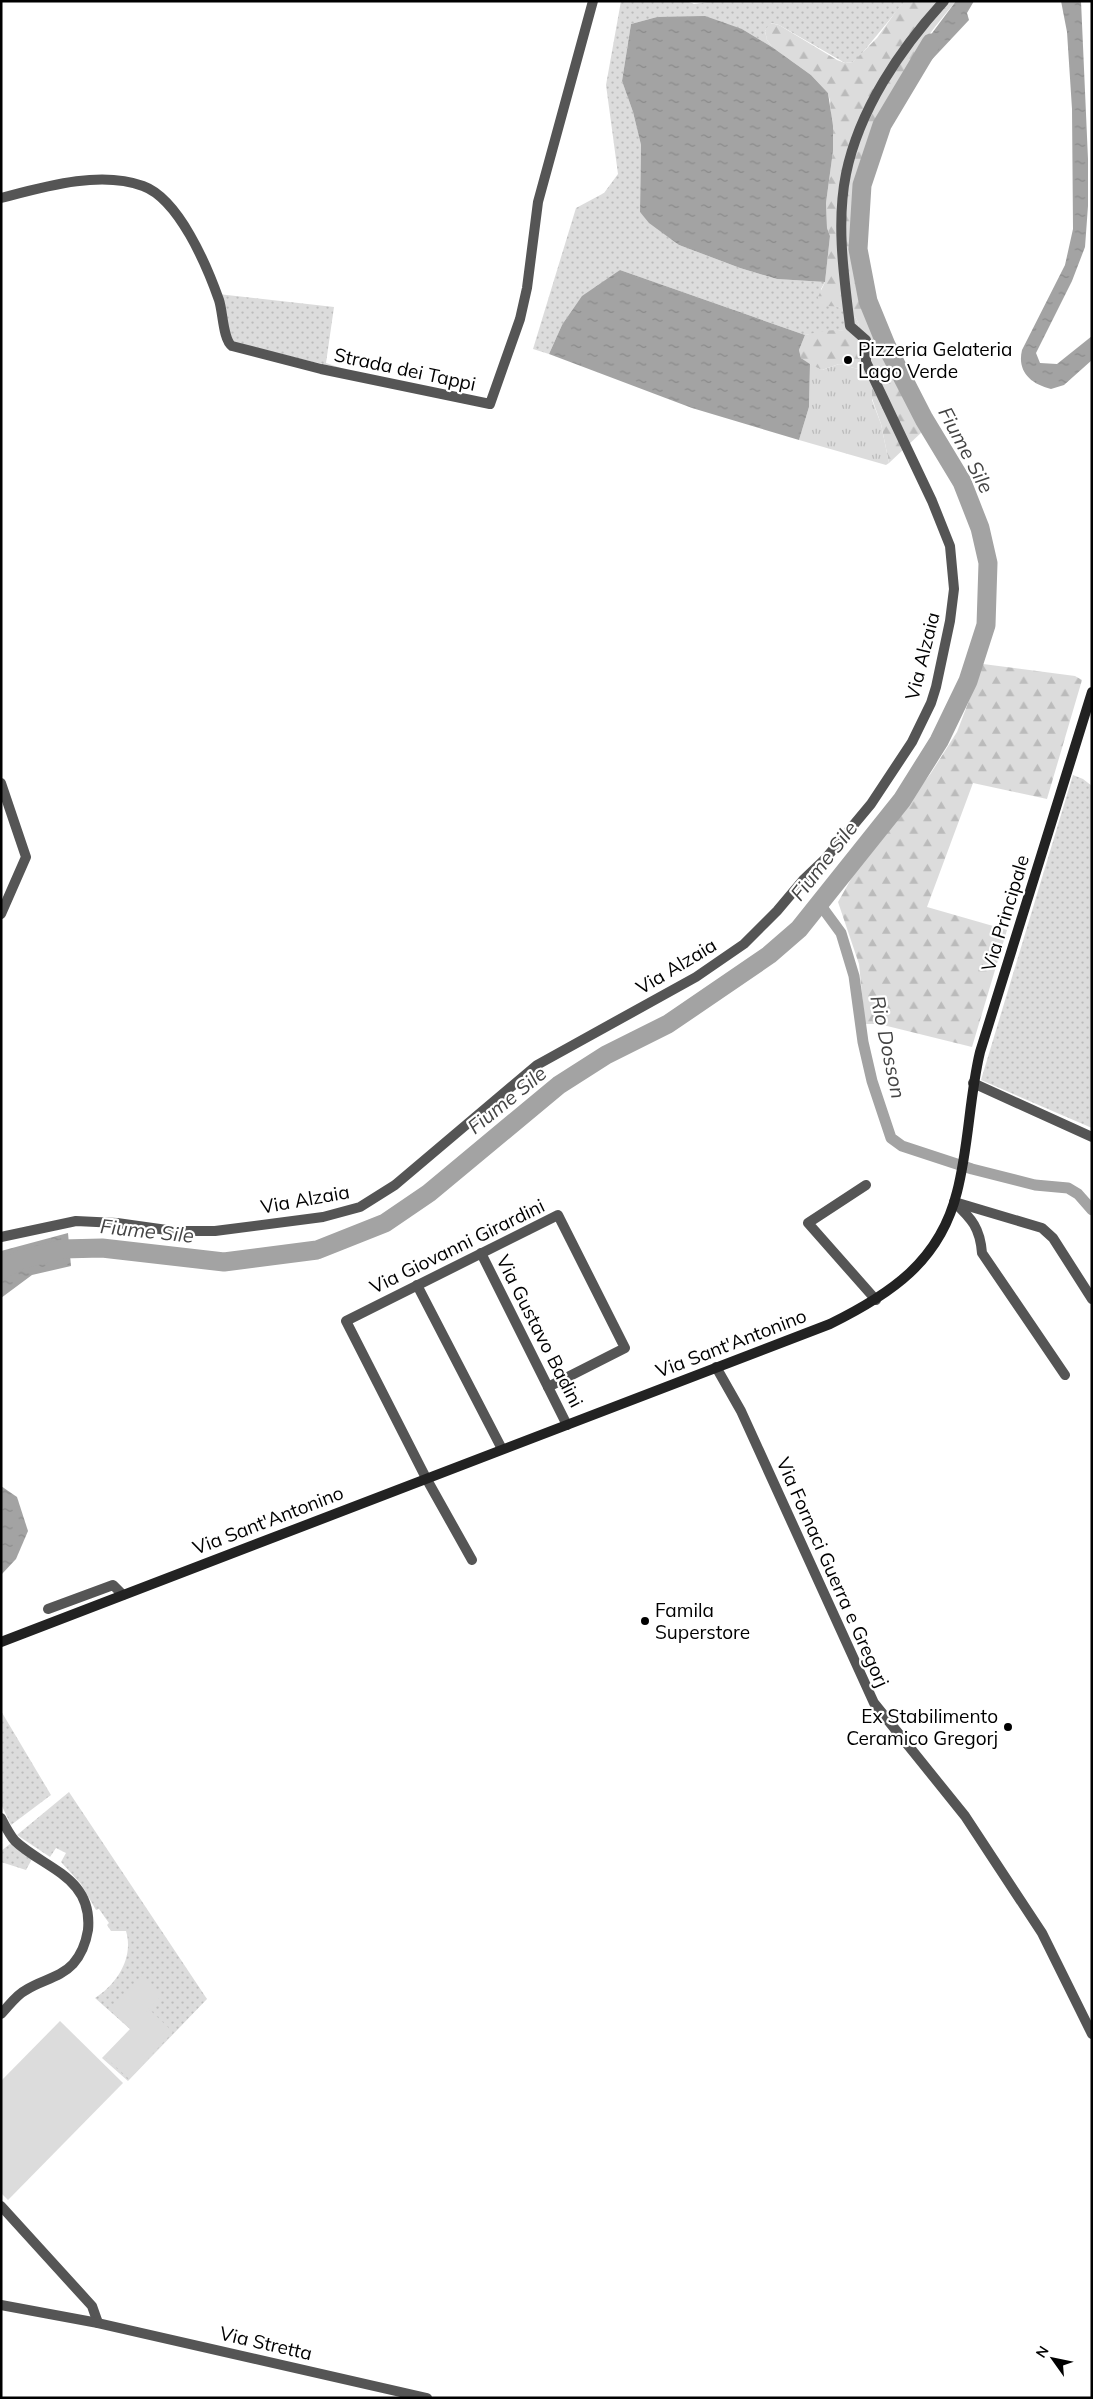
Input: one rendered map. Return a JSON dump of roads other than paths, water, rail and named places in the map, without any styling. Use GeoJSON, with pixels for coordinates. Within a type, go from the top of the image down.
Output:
{"type":"FeatureCollection","features":[{"type":"Feature","properties":{"kind":"main road","name":"Via Principale"},"geometry":{"type":"LineString","coordinates":[[964,1149],[973,1084],[980,1052],[1092,692]]}},
{"type":"Feature","properties":{"kind":"main road","name":"Via Sant'Antonino"},"geometry":{"type":"LineString","coordinates":[[1,1642],[830,1324],[876,1300],[898,1285],[922,1261],[938,1238],[954,1202],[961,1174],[964,1149]]}},
{"type":"Feature","properties":{"kind":"street","name":"Strada dei Tappi"},"geometry":{"type":"LineString","coordinates":[[1,198],[49,186],[88,180],[124,181],[143,186],[156,192],[184,226],[219,301],[227,341],[232,346],[321,369],[490,404],[520,319],[527,288],[538,202],[593,1]]}},
{"type":"Feature","properties":{"kind":"street","name":"Via Alzaia"},"geometry":{"type":"LineString","coordinates":[[1,1237],[76,1221],[117,1223],[174,1231],[215,1231],[322,1217],[360,1207],[395,1185],[537,1065],[696,977],[744,944],[826,858],[871,804],[912,742],[931,703],[950,621],[954,588],[950,546],[932,501],[866,362],[866,340],[850,326],[843,251],[844,193],[846,174],[859,131],[875,97],[904,53],[944,1]]}},
{"type":"Feature","properties":{"kind":"street"},"geometry":{"type":"LineString","coordinates":[[1,783],[26,857],[1,914]]}},
{"type":"Feature","properties":{"kind":"street"},"geometry":{"type":"LineString","coordinates":[[973,1084],[1092,1137]]}},
{"type":"Feature","properties":{"kind":"street"},"geometry":{"type":"LineString","coordinates":[[866,1185],[808,1223],[876,1300]]}},
{"type":"Feature","properties":{"kind":"street"},"geometry":{"type":"LineString","coordinates":[[954,1202],[1042,1228],[1053,1238],[1092,1299]]}},
{"type":"Feature","properties":{"kind":"street"},"geometry":{"type":"LineString","coordinates":[[954,1202],[977,1228],[981,1236],[982,1253],[1065,1375]]}},
{"type":"Feature","properties":{"kind":"street","name":"Via Giovanni Girardini"},"geometry":{"type":"LineString","coordinates":[[426,1478],[346,1321],[558,1215],[625,1348],[548,1388]]}},
{"type":"Feature","properties":{"kind":"street","name":"Via Gustavo Badini"},"geometry":{"type":"LineString","coordinates":[[481,1253],[567,1425]]}},
{"type":"Feature","properties":{"kind":"street"},"geometry":{"type":"LineString","coordinates":[[417,1285],[502,1449]]}},
{"type":"Feature","properties":{"kind":"street","name":"Via Fornaci Guerra e Gregorj"},"geometry":{"type":"LineString","coordinates":[[716,1368],[741,1411],[874,1703],[966,1816],[1042,1933],[1092,2034]]}},
{"type":"Feature","properties":{"kind":"street"},"geometry":{"type":"LineString","coordinates":[[426,1478],[472,1560]]}},
{"type":"Feature","properties":{"kind":"street"},"geometry":{"type":"LineString","coordinates":[[48,1609],[113,1585],[123,1594]]}},
{"type":"Feature","properties":{"kind":"street"},"geometry":{"type":"LineString","coordinates":[[1,1818],[8,1832],[18,1843],[59,1870],[77,1887],[86,1909],[88,1926],[85,1943],[73,1964],[55,1977],[26,1990],[1,2014]]}},
{"type":"Feature","properties":{"kind":"street"},"geometry":{"type":"LineString","coordinates":[[1,2206],[92,2306],[98,2323]]}},
{"type":"Feature","properties":{"kind":"street","name":"Via Stretta"},"geometry":{"type":"LineString","coordinates":[[1,2305],[98,2323],[426,2398]]}},
{"type":"Feature","properties":{"kind":"water"},"geometry":{"type":"Polygon","coordinates":[[[956,1],[974,1],[967,13],[969,20],[924,68],[912,60],[956,1]]]}},
{"type":"Feature","properties":{"kind":"water"},"geometry":{"type":"Polygon","coordinates":[[[1061,1],[1081,1],[1088,159],[1088,206],[1085,247],[1072,281],[1036,353],[1040,363],[1057,364],[1092,336],[1092,360],[1064,385],[1051,389],[1037,384],[1027,376],[1021,364],[1021,358],[1022,350],[1065,265],[1073,229],[1072,109],[1067,32],[1061,1]]]}},
{"type":"Feature","properties":{"kind":"water"},"geometry":{"type":"Polygon","coordinates":[[[705,16],[742,29],[772,47],[811,75],[828,93],[833,126],[833,151],[826,203],[827,228],[830,236],[825,282],[777,279],[740,268],[679,245],[649,223],[640,212],[641,145],[633,112],[622,81],[631,24],[657,17],[705,16]]]}},
{"type":"Feature","properties":{"kind":"water"},"geometry":{"type":"Polygon","coordinates":[[[620,270],[805,335],[799,350],[801,358],[810,364],[809,407],[799,440],[692,408],[549,354],[562,325],[582,296],[620,270]]]}},
{"type":"Feature","properties":{"kind":"water"},"geometry":{"type":"Polygon","coordinates":[[[68,1233],[71,1266],[32,1275],[1,1298],[1,1251],[68,1233]]]}},
{"type":"Feature","properties":{"kind":"water"},"geometry":{"type":"Polygon","coordinates":[[[1,1486],[17,1497],[28,1531],[16,1559],[1,1575],[1,1486]]]}},
{"type":"Feature","properties":{"kind":"waterway","name":"Fiume Sile"},"geometry":{"type":"LineString","coordinates":[[1,1270],[20,1260],[62,1249],[102,1248],[224,1262],[317,1250],[385,1223],[429,1193],[559,1085],[606,1055],[668,1024],[769,955],[799,929],[902,800],[939,741],[968,681],[986,625],[988,563],[980,528],[962,482],[924,419],[886,345],[868,301],[858,249],[862,185],[882,125],[931,43]]}},
{"type":"Feature","properties":{"kind":"waterway","name":"Rio Dosson"},"geometry":{"type":"LineString","coordinates":[[819,903],[841,933],[854,976],[863,1042],[872,1081],[891,1138],[902,1146],[972,1169],[1035,1185],[1068,1188],[1078,1194],[1092,1210]]}},
{"type":"Feature","properties":{"kind":"place","name":"Pizzeria Gelateria Lago Verde"},"geometry":{"type":"Point","coordinates":[848,360]}},
{"type":"Feature","properties":{"kind":"place","name":"Famila Superstore"},"geometry":{"type":"Point","coordinates":[645,1621]}},
{"type":"Feature","properties":{"kind":"place","name":"Ex Stabilimento Ceramico Gregorj"},"geometry":{"type":"Point","coordinates":[1008,1727]}}]}
